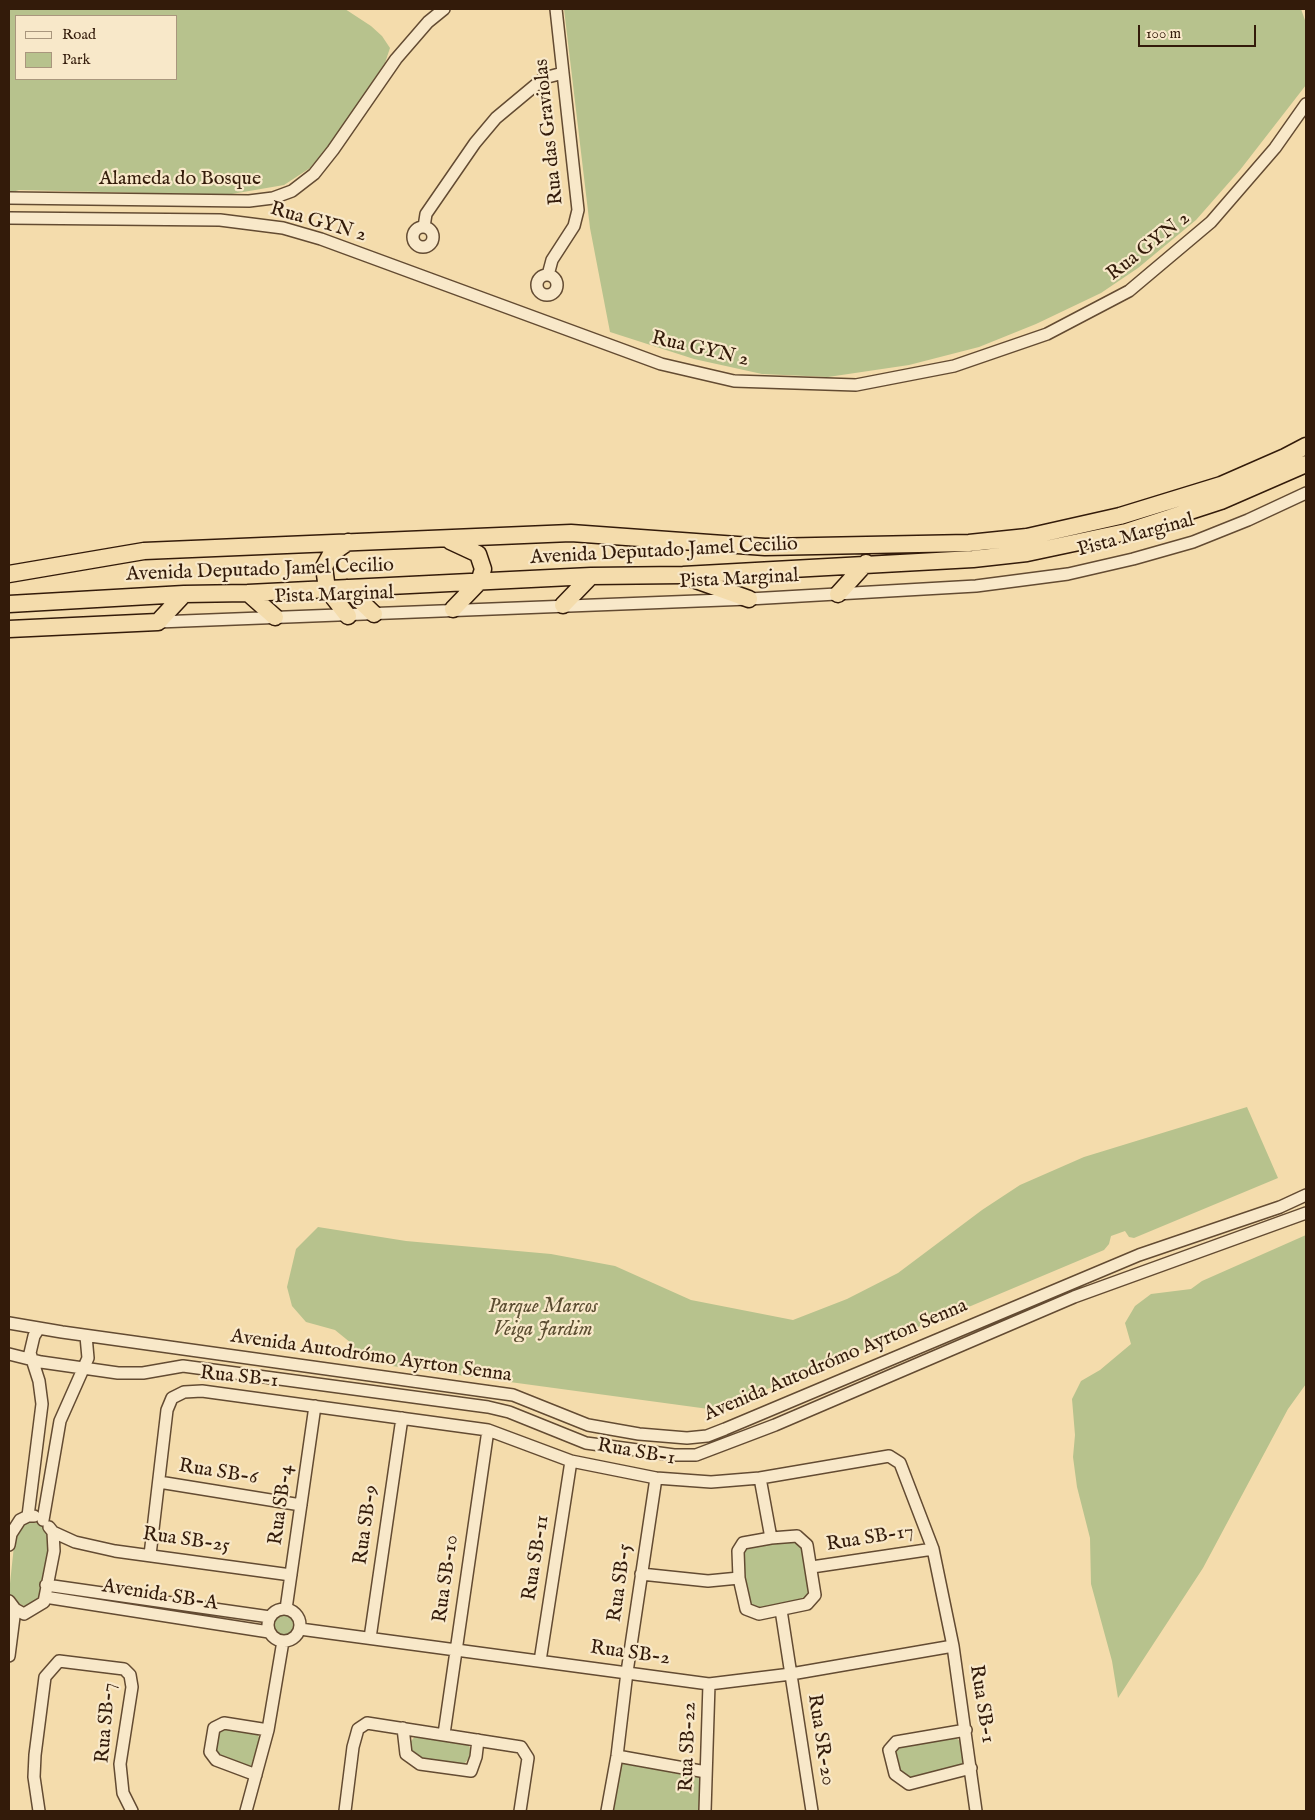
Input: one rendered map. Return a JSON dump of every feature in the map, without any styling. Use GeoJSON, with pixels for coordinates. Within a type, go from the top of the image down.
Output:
{"type":"FeatureCollection","features":[{"type":"Feature","properties":{"kind":"highway","name":"Avenida Deputado Jamel Cecilio"},"geometry":{"type":"LineString","coordinates":[[9,574],[144,551],[571,533],[765,547],[969,543],[1027,538],[1120,516],[1221,485],[1286,458],[1306,446]]}},
{"type":"Feature","properties":{"kind":"highway","name":"Avenida Deputado Jamel Cecilio"},"geometry":{"type":"LineString","coordinates":[[9,604],[184,594],[248,593],[591,576],[683,575],[973,558],[1027,553],[1126,532],[1221,501],[1306,464]]}},
{"type":"Feature","properties":{"kind":"highway"},"geometry":{"type":"LineString","coordinates":[[443,539],[478,554],[484,569],[479,582],[452,610]]}},
{"type":"Feature","properties":{"kind":"highway"},"geometry":{"type":"LineString","coordinates":[[348,542],[326,560],[324,577],[327,589],[348,616]]}},
{"type":"Feature","properties":{"kind":"highway"},"geometry":{"type":"LineString","coordinates":[[838,594],[866,563]]}},
{"type":"Feature","properties":{"kind":"highway"},"geometry":{"type":"LineString","coordinates":[[683,575],[749,599]]}},
{"type":"Feature","properties":{"kind":"highway"},"geometry":{"type":"LineString","coordinates":[[563,605],[591,576]]}},
{"type":"Feature","properties":{"kind":"highway"},"geometry":{"type":"LineString","coordinates":[[347,588],[374,614]]}},
{"type":"Feature","properties":{"kind":"highway"},"geometry":{"type":"LineString","coordinates":[[248,593],[275,617]]}},
{"type":"Feature","properties":{"kind":"highway"},"geometry":{"type":"LineString","coordinates":[[9,630],[158,622],[184,594]]}},
{"type":"Feature","properties":{"kind":"street","name":"Alameda do Bosque"},"geometry":{"type":"LineString","coordinates":[[9,198],[249,201],[273,198],[292,191],[314,174],[333,150],[396,59],[428,22],[444,9]]}},
{"type":"Feature","properties":{"kind":"street","name":"Rua das Graviolas"},"geometry":{"type":"LineString","coordinates":[[548,275],[552,260],[574,226],[578,210],[556,9]]}},
{"type":"Feature","properties":{"kind":"street"},"geometry":{"type":"LineString","coordinates":[[424,227],[426,214],[474,143],[496,118],[544,78],[563,73]]}},
{"type":"Feature","properties":{"kind":"street","name":"Rua GYN 2"},"geometry":{"type":"LineString","coordinates":[[9,218],[220,220],[283,228],[321,239],[661,364],[734,381],[856,385],[954,366],[1046,334],[1129,291],[1211,222],[1275,148],[1306,104]]}},
{"type":"Feature","properties":{"kind":"street","name":"Pista Marginal"},"geometry":{"type":"LineString","coordinates":[[158,622],[749,599],[976,586],[1068,574],[1193,542],[1248,520],[1306,493]]}},
{"type":"Feature","properties":{"kind":"street","name":"Avenida Autodrómo Ayrton Senna"},"geometry":{"type":"LineString","coordinates":[[9,1322],[86,1336],[513,1395],[588,1425],[671,1437],[707,1436],[1139,1256],[1280,1207],[1306,1195]]}},
{"type":"Feature","properties":{"kind":"street","name":"Avenida Autodrómo Ayrton Senna"},"geometry":{"type":"LineString","coordinates":[[9,1354],[32,1360],[118,1373],[143,1373],[183,1366],[488,1407],[509,1412],[586,1442],[674,1455],[696,1455],[1074,1298],[1306,1214]]}},
{"type":"Feature","properties":{"kind":"street"},"geometry":{"type":"LineString","coordinates":[[28,1516],[42,1404],[39,1381],[32,1360],[32,1345],[39,1328]]}},
{"type":"Feature","properties":{"kind":"street"},"geometry":{"type":"LineString","coordinates":[[43,1520],[60,1421],[68,1398],[85,1367],[88,1347],[86,1336]]}},
{"type":"Feature","properties":{"kind":"street"},"geometry":{"type":"LineString","coordinates":[[870,1367],[875,1382]]}},
{"type":"Feature","properties":{"kind":"street","name":"Rua SB-1"},"geometry":{"type":"LineString","coordinates":[[150,1555],[167,1410],[172,1398],[184,1392],[202,1391],[488,1430],[571,1461],[656,1478],[711,1482],[760,1478],[890,1456],[900,1463],[933,1548],[953,1646],[976,1811]]}},
{"type":"Feature","properties":{"kind":"street","name":"Rua SB-4"},"geometry":{"type":"LineString","coordinates":[[286,1609],[315,1406]]}},
{"type":"Feature","properties":{"kind":"street","name":"Rua SB-9"},"geometry":{"type":"LineString","coordinates":[[370,1638],[402,1418]]}},
{"type":"Feature","properties":{"kind":"street","name":"Rua SB-10"},"geometry":{"type":"LineString","coordinates":[[444,1734],[488,1430]]}},
{"type":"Feature","properties":{"kind":"street","name":"Rua SB-11"},"geometry":{"type":"LineString","coordinates":[[540,1661],[571,1461]]}},
{"type":"Feature","properties":{"kind":"street","name":"Rua SB-5"},"geometry":{"type":"LineString","coordinates":[[607,1811],[617,1756],[627,1672],[656,1478]]}},
{"type":"Feature","properties":{"kind":"street"},"geometry":{"type":"LineString","coordinates":[[760,1478],[771,1538]]}},
{"type":"Feature","properties":{"kind":"street","name":"Rua SB-6"},"geometry":{"type":"LineString","coordinates":[[159,1482],[301,1505]]}},
{"type":"Feature","properties":{"kind":"street"},"geometry":{"type":"LineString","coordinates":[[9,1538],[20,1520],[28,1516],[43,1520],[53,1532],[54,1551],[44,1602],[24,1614],[12,1605]]}},
{"type":"Feature","properties":{"kind":"street","name":"Rua SB-25"},"geometry":{"type":"LineString","coordinates":[[53,1532],[75,1542],[150,1555],[291,1575]]}},
{"type":"Feature","properties":{"kind":"street"},"geometry":{"type":"LineString","coordinates":[[797,1536],[807,1545],[812,1567],[816,1595],[807,1604],[760,1614],[746,1609],[739,1578],[738,1551],[743,1544],[771,1538],[797,1536]]}},
{"type":"Feature","properties":{"kind":"street"},"geometry":{"type":"LineString","coordinates":[[54,1551],[75,1542]]}},
{"type":"Feature","properties":{"kind":"street","name":"Rua SB-17"},"geometry":{"type":"LineString","coordinates":[[812,1567],[933,1548]]}},
{"type":"Feature","properties":{"kind":"street"},"geometry":{"type":"LineString","coordinates":[[642,1574],[708,1581],[739,1578]]}},
{"type":"Feature","properties":{"kind":"street","name":"Avenida SB-A"},"geometry":{"type":"LineString","coordinates":[[46,1585],[270,1617]]}},
{"type":"Feature","properties":{"kind":"street","name":"Avenida SB-A"},"geometry":{"type":"LineString","coordinates":[[44,1597],[270,1632]]}},
{"type":"Feature","properties":{"kind":"street"},"geometry":{"type":"LineString","coordinates":[[147,1613],[148,1600]]}},
{"type":"Feature","properties":{"kind":"street"},"geometry":{"type":"LineString","coordinates":[[9,1656],[12,1605]]}},
{"type":"Feature","properties":{"kind":"street"},"geometry":{"type":"LineString","coordinates":[[286,1609],[296,1613],[301,1623],[300,1629],[292,1639],[277,1640],[270,1632],[270,1617],[277,1610],[286,1609]]}},
{"type":"Feature","properties":{"kind":"street","name":"Rua SR-20"},"geometry":{"type":"LineString","coordinates":[[781,1610],[812,1811]]}},
{"type":"Feature","properties":{"kind":"street","name":"Rua SB-2"},"geometry":{"type":"LineString","coordinates":[[300,1629],[709,1684],[790,1674],[953,1646]]}},
{"type":"Feature","properties":{"kind":"street"},"geometry":{"type":"LineString","coordinates":[[246,1811],[268,1730],[283,1641]]}},
{"type":"Feature","properties":{"kind":"street","name":"Rua SB-7"},"geometry":{"type":"LineString","coordinates":[[39,1811],[34,1777],[45,1677],[50,1668],[59,1661],[124,1669],[130,1675],[132,1687],[120,1764],[123,1793],[132,1811]]}},
{"type":"Feature","properties":{"kind":"street","name":"Rua SB-22"},"geometry":{"type":"LineString","coordinates":[[705,1811],[709,1684]]}},
{"type":"Feature","properties":{"kind":"street"},"geometry":{"type":"LineString","coordinates":[[256,1775],[216,1760],[210,1752],[214,1728],[224,1723],[268,1730]]}},
{"type":"Feature","properties":{"kind":"street"},"geometry":{"type":"LineString","coordinates":[[345,1811],[353,1747],[358,1729],[367,1723],[521,1747],[528,1758],[520,1811]]}},
{"type":"Feature","properties":{"kind":"street"},"geometry":{"type":"LineString","coordinates":[[403,1728],[406,1754],[420,1764],[471,1771],[476,1757],[478,1740]]}},
{"type":"Feature","properties":{"kind":"street"},"geometry":{"type":"LineString","coordinates":[[966,1730],[896,1742],[889,1750],[895,1774],[909,1784],[971,1768]]}},
{"type":"Feature","properties":{"kind":"street"},"geometry":{"type":"LineString","coordinates":[[617,1756],[706,1772]]}},
{"type":"Feature","properties":{"kind":"green space"},"geometry":{"type":"Polygon","coordinates":[[[9,9],[345,9],[371,26],[382,36],[390,48],[385,63],[332,142],[310,168],[284,185],[226,195],[19,190],[9,193],[9,9]]]}},
{"type":"Feature","properties":{"kind":"green space"},"geometry":{"type":"Polygon","coordinates":[[[564,9],[1301,9],[1306,23],[1306,85],[1240,170],[1196,220],[1138,268],[1101,293],[1036,324],[979,347],[909,365],[828,377],[762,374],[694,359],[610,332],[590,228],[564,9]]]}},
{"type":"Feature","properties":{"kind":"green space","name":"Parque Marcos Veiga Jardim"},"geometry":{"type":"Polygon","coordinates":[[[1247,1107],[1278,1178],[1134,1238],[1129,1237],[1125,1231],[1111,1236],[1109,1244],[1104,1250],[959,1311],[953,1306],[943,1310],[940,1318],[716,1410],[392,1366],[384,1354],[351,1349],[351,1343],[335,1330],[306,1322],[292,1306],[287,1287],[296,1249],[318,1227],[406,1241],[551,1254],[615,1266],[691,1300],[793,1320],[847,1299],[898,1273],[982,1210],[1020,1185],[1084,1157],[1247,1107]]]}},
{"type":"Feature","properties":{"kind":"green space"},"geometry":{"type":"Polygon","coordinates":[[[1306,1235],[1306,1384],[1288,1409],[1203,1568],[1118,1698],[1112,1661],[1091,1584],[1090,1538],[1077,1487],[1073,1457],[1075,1435],[1072,1399],[1081,1381],[1100,1370],[1131,1344],[1125,1323],[1135,1306],[1151,1294],[1191,1289],[1202,1281],[1306,1235]]]}},
{"type":"Feature","properties":{"kind":"green space"},"geometry":{"type":"Polygon","coordinates":[[[29,1522],[37,1523],[44,1527],[49,1541],[42,1596],[37,1602],[24,1606],[12,1600],[9,1593],[15,1536],[22,1526],[29,1522]]]}},
{"type":"Feature","properties":{"kind":"green space"},"geometry":{"type":"Polygon","coordinates":[[[793,1540],[802,1546],[809,1590],[806,1597],[802,1601],[758,1608],[752,1606],[747,1601],[741,1556],[744,1550],[748,1546],[793,1540]]]}},
{"type":"Feature","properties":{"kind":"green space"},"geometry":{"type":"Polygon","coordinates":[[[284,1613],[289,1614],[295,1620],[295,1630],[289,1636],[284,1637],[279,1636],[273,1630],[272,1625],[273,1620],[279,1614],[284,1613]]]}},
{"type":"Feature","properties":{"kind":"green space"},"geometry":{"type":"Polygon","coordinates":[[[221,1728],[258,1735],[260,1740],[251,1766],[248,1768],[215,1755],[216,1732],[221,1728]]]}},
{"type":"Feature","properties":{"kind":"green space"},"geometry":{"type":"Polygon","coordinates":[[[416,1735],[468,1744],[471,1756],[464,1764],[414,1756],[408,1745],[416,1735]]]}},
{"type":"Feature","properties":{"kind":"green space"},"geometry":{"type":"Polygon","coordinates":[[[955,1737],[961,1742],[964,1761],[962,1765],[912,1778],[900,1774],[894,1752],[898,1746],[955,1737]]]}},
{"type":"Feature","properties":{"kind":"green space"},"geometry":{"type":"Polygon","coordinates":[[[622,1763],[697,1775],[701,1780],[700,1811],[609,1811],[622,1763]]]}}]}
